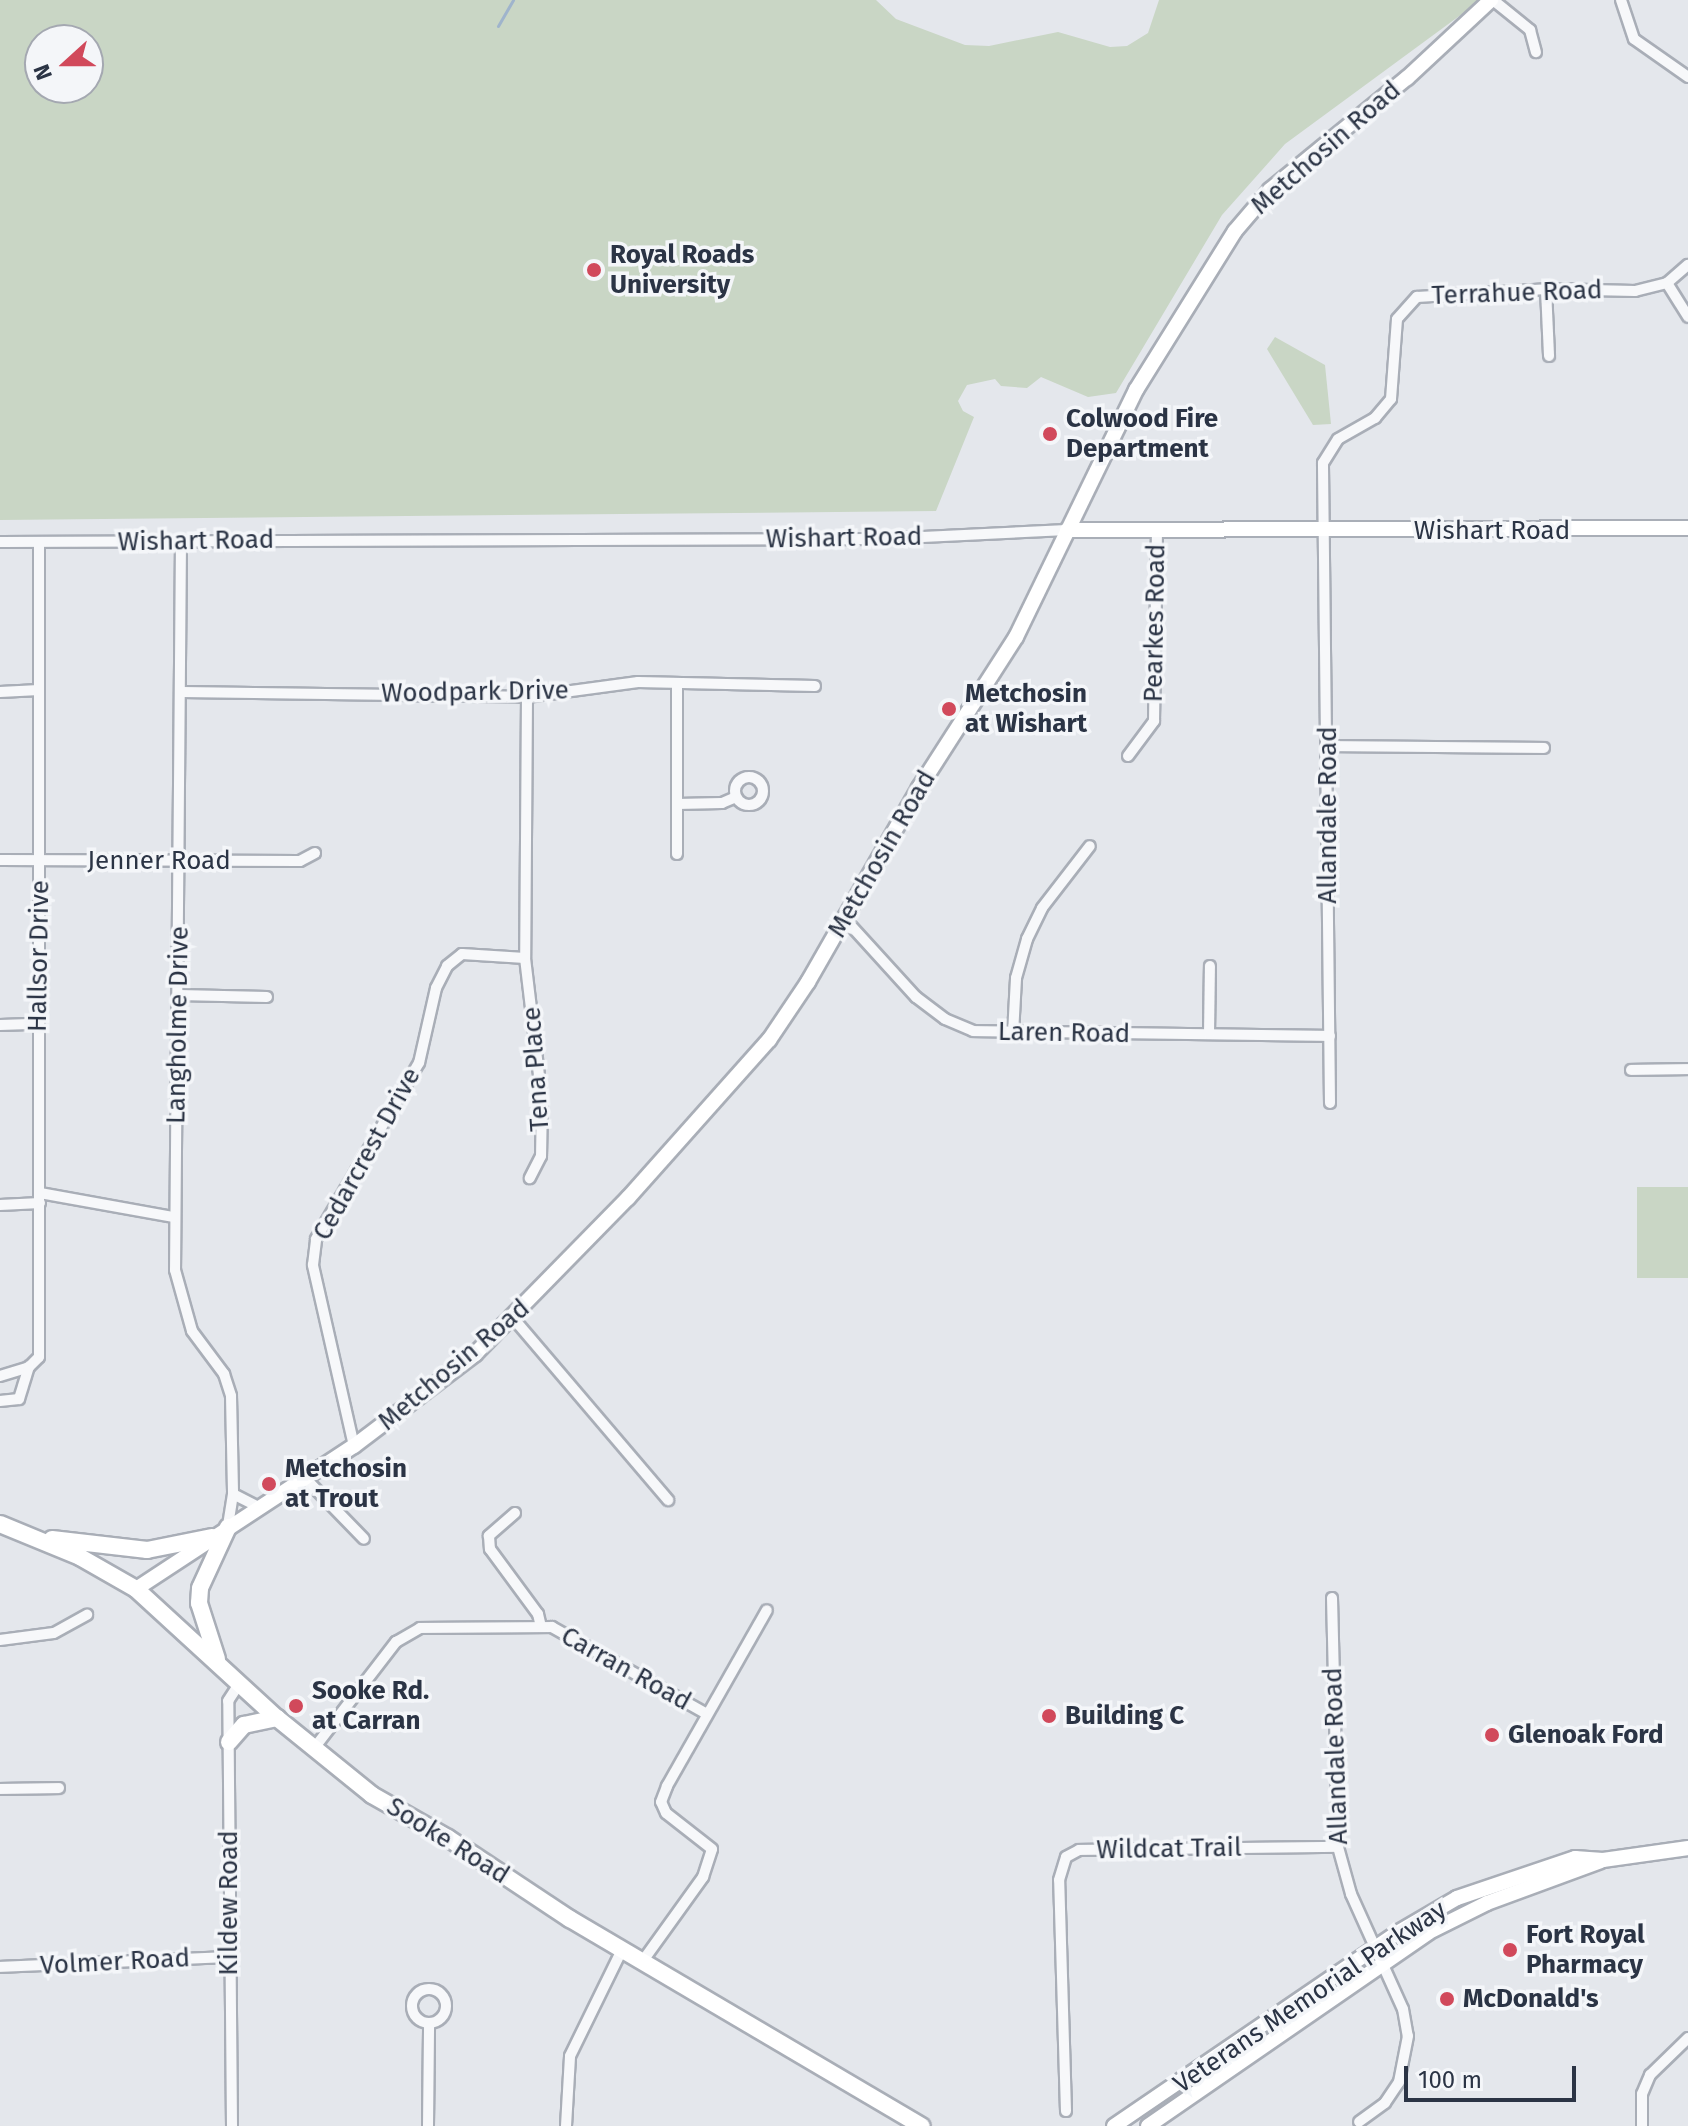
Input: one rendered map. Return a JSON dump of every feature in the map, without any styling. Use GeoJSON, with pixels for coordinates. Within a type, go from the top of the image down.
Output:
{"type":"FeatureCollection","features":[{"type":"Feature","properties":{"kind":"main road","name":"Metchosin Road"},"geometry":{"type":"LineString","coordinates":[[136,1589],[354,1446],[439,1384],[514,1319],[769,1040],[919,788],[1016,637],[1136,390],[1235,231],[1270,190],[1440,49],[1492,0]]}},
{"type":"Feature","properties":{"kind":"main road","name":"Wishart Road"},"geometry":{"type":"LineString","coordinates":[[1067,530],[1327,527],[1442,532],[1688,528]]}},
{"type":"Feature","properties":{"kind":"main road","name":"Sooke Road"},"geometry":{"type":"LineString","coordinates":[[0,1524],[80,1557],[136,1589],[277,1718],[372,1795],[622,1950],[922,2126]]}},
{"type":"Feature","properties":{"kind":"main road"},"geometry":{"type":"LineString","coordinates":[[219,1665],[199,1603],[200,1588],[228,1527]]}},
{"type":"Feature","properties":{"kind":"main road"},"geometry":{"type":"LineString","coordinates":[[25,1535],[147,1550],[212,1537]]}},
{"type":"Feature","properties":{"kind":"main road"},"geometry":{"type":"LineString","coordinates":[[229,1742],[244,1725],[277,1718]]}},
{"type":"Feature","properties":{"kind":"main road","name":"Veterans Memorial Parkway"},"geometry":{"type":"LineString","coordinates":[[1114,2126],[1375,1948],[1490,1884],[1575,1858],[1603,1860],[1688,1848]]}},
{"type":"Feature","properties":{"kind":"main road","name":"Veterans Memorial Parkway"},"geometry":{"type":"LineString","coordinates":[[1148,2126],[1382,1963],[1458,1916],[1603,1860]]}},
{"type":"Feature","properties":{"kind":"street"},"geometry":{"type":"LineString","coordinates":[[1492,0],[1530,30],[1536,52]]}},
{"type":"Feature","properties":{"kind":"street"},"geometry":{"type":"LineString","coordinates":[[1621,0],[1634,39],[1688,77]]}},
{"type":"Feature","properties":{"kind":"street","name":"Terrahue Road"},"geometry":{"type":"LineString","coordinates":[[1327,527],[1323,463],[1338,439],[1375,418],[1391,399],[1397,319],[1417,297],[1546,289],[1635,291],[1667,283],[1688,265]]}},
{"type":"Feature","properties":{"kind":"street"},"geometry":{"type":"LineString","coordinates":[[1667,283],[1688,317]]}},
{"type":"Feature","properties":{"kind":"street"},"geometry":{"type":"LineString","coordinates":[[1546,289],[1549,356]]}},
{"type":"Feature","properties":{"kind":"street","name":"Allandale Road"},"geometry":{"type":"LineString","coordinates":[[1327,527],[1330,1103]]}},
{"type":"Feature","properties":{"kind":"street","name":"Pearkes Road"},"geometry":{"type":"LineString","coordinates":[[1128,756],[1154,721],[1157,529]]}},
{"type":"Feature","properties":{"kind":"street","name":"Wishart Road"},"geometry":{"type":"LineString","coordinates":[[0,542],[881,539],[1067,530]]}},
{"type":"Feature","properties":{"kind":"street","name":"Langholme Drive"},"geometry":{"type":"LineString","coordinates":[[181,541],[181,861],[174,1217],[181,1303],[192,1331],[224,1374],[231,1396],[233,1494],[228,1527]]}},
{"type":"Feature","properties":{"kind":"street","name":"Hallsor Drive"},"geometry":{"type":"LineString","coordinates":[[0,1401],[19,1399],[29,1367],[39,1357],[39,542]]}},
{"type":"Feature","properties":{"kind":"street","name":"Woodpark Drive"},"geometry":{"type":"LineString","coordinates":[[182,692],[527,697],[638,682],[815,686]]}},
{"type":"Feature","properties":{"kind":"street"},"geometry":{"type":"LineString","coordinates":[[677,683],[677,854]]}},
{"type":"Feature","properties":{"kind":"street"},"geometry":{"type":"LineString","coordinates":[[0,692],[39,690]]}},
{"type":"Feature","properties":{"kind":"street"},"geometry":{"type":"LineString","coordinates":[[525,958],[527,697]]}},
{"type":"Feature","properties":{"kind":"street"},"geometry":{"type":"LineString","coordinates":[[1327,746],[1544,748]]}},
{"type":"Feature","properties":{"kind":"street"},"geometry":{"type":"LineString","coordinates":[[677,804],[722,803],[736,797]]}},
{"type":"Feature","properties":{"kind":"street"},"geometry":{"type":"LineString","coordinates":[[1013,1034],[1016,978],[1027,939],[1042,908],[1090,846]]}},
{"type":"Feature","properties":{"kind":"street","name":"Jenner Road"},"geometry":{"type":"LineString","coordinates":[[0,860],[300,861],[315,853]]}},
{"type":"Feature","properties":{"kind":"street","name":"Laren Road"},"geometry":{"type":"LineString","coordinates":[[844,918],[916,997],[945,1019],[973,1031],[1013,1034],[1330,1036]]}},
{"type":"Feature","properties":{"kind":"street","name":"Cedarcrest Drive"},"geometry":{"type":"LineString","coordinates":[[354,1446],[313,1265],[316,1239],[419,1063],[436,988],[447,966],[462,954],[525,958]]}},
{"type":"Feature","properties":{"kind":"street","name":"Tena Place"},"geometry":{"type":"LineString","coordinates":[[525,958],[542,1101],[541,1156],[530,1178]]}},
{"type":"Feature","properties":{"kind":"street"},"geometry":{"type":"LineString","coordinates":[[1209,1034],[1210,966]]}},
{"type":"Feature","properties":{"kind":"street"},"geometry":{"type":"LineString","coordinates":[[179,995],[267,997]]}},
{"type":"Feature","properties":{"kind":"street"},"geometry":{"type":"LineString","coordinates":[[0,1025],[37,1024]]}},
{"type":"Feature","properties":{"kind":"street"},"geometry":{"type":"LineString","coordinates":[[1631,1070],[1688,1069]]}},
{"type":"Feature","properties":{"kind":"street"},"geometry":{"type":"LineString","coordinates":[[0,1205],[40,1198],[174,1217]]}},
{"type":"Feature","properties":{"kind":"street"},"geometry":{"type":"LineString","coordinates":[[514,1319],[668,1500]]}},
{"type":"Feature","properties":{"kind":"street"},"geometry":{"type":"LineString","coordinates":[[0,1376],[29,1367]]}},
{"type":"Feature","properties":{"kind":"street"},"geometry":{"type":"LineString","coordinates":[[304,1477],[364,1539]]}},
{"type":"Feature","properties":{"kind":"street"},"geometry":{"type":"LineString","coordinates":[[233,1494],[259,1507]]}},
{"type":"Feature","properties":{"kind":"street"},"geometry":{"type":"LineString","coordinates":[[515,1513],[489,1536],[490,1549],[538,1614],[541,1627]]}},
{"type":"Feature","properties":{"kind":"street","name":"Allandale Road"},"geometry":{"type":"LineString","coordinates":[[1332,1598],[1338,1847],[1375,1948],[1403,2009],[1408,2046],[1391,2094],[1359,2122]]}},
{"type":"Feature","properties":{"kind":"street"},"geometry":{"type":"LineString","coordinates":[[642,1962],[709,1863],[712,1849],[666,1813],[661,1802],[705,1713],[767,1610]]}},
{"type":"Feature","properties":{"kind":"street"},"geometry":{"type":"LineString","coordinates":[[0,1640],[54,1633],[87,1615]]}},
{"type":"Feature","properties":{"kind":"street","name":"Carran Road"},"geometry":{"type":"LineString","coordinates":[[315,1747],[408,1631],[541,1627],[562,1631],[705,1713]]}},
{"type":"Feature","properties":{"kind":"street","name":"Kildew Road"},"geometry":{"type":"LineString","coordinates":[[232,2126],[228,1701],[239,1684]]}},
{"type":"Feature","properties":{"kind":"street"},"geometry":{"type":"LineString","coordinates":[[0,1789],[59,1788]]}},
{"type":"Feature","properties":{"kind":"street","name":"Wildcat Trail"},"geometry":{"type":"LineString","coordinates":[[1066,2111],[1059,1880],[1066,1857],[1079,1850],[1338,1847]]}},
{"type":"Feature","properties":{"kind":"street"},"geometry":{"type":"LineString","coordinates":[[566,2126],[570,2056],[622,1950]]}},
{"type":"Feature","properties":{"kind":"street","name":"Volmer Road"},"geometry":{"type":"LineString","coordinates":[[0,1967],[229,1957]]}},
{"type":"Feature","properties":{"kind":"street"},"geometry":{"type":"LineString","coordinates":[[428,2126],[429,2023]]}},
{"type":"Feature","properties":{"kind":"street"},"geometry":{"type":"LineString","coordinates":[[1642,2126],[1642,2094],[1650,2075],[1688,2038]]}},
{"type":"Feature","properties":{"kind":"green space","name":"Royal Roads University"},"geometry":{"type":"Polygon","coordinates":[[[0,0],[876,0],[896,19],[965,45],[989,46],[1058,32],[1110,47],[1127,46],[1148,33],[1159,0],[1481,0],[1285,144],[1222,215],[1116,393],[1088,397],[1041,377],[1027,388],[1001,386],[995,379],[967,385],[958,401],[963,411],[974,417],[936,511],[0,520],[0,0]]]}},
{"type":"Feature","properties":{"kind":"green space"},"geometry":{"type":"Polygon","coordinates":[[[1275,337],[1325,365],[1331,424],[1313,425],[1267,349],[1275,337]]]}},
{"type":"Feature","properties":{"kind":"green space"},"geometry":{"type":"Polygon","coordinates":[[[1637,1187],[1688,1187],[1688,1278],[1637,1278],[1637,1187]]]}},
{"type":"Feature","properties":{"kind":"waterway"},"geometry":{"type":"LineString","coordinates":[[498,26],[513,0]]}},
{"type":"Feature","properties":{"kind":"place","name":"Royal Roads University"},"geometry":{"type":"Point","coordinates":[594,270]}},
{"type":"Feature","properties":{"kind":"place","name":"Colwood Fire Department"},"geometry":{"type":"Point","coordinates":[1050,434]}},
{"type":"Feature","properties":{"kind":"place","name":"Metchosin at Wishart"},"geometry":{"type":"Point","coordinates":[949,709]}},
{"type":"Feature","properties":{"kind":"place","name":"Metchosin at Trout"},"geometry":{"type":"Point","coordinates":[269,1484]}},
{"type":"Feature","properties":{"kind":"place","name":"Sooke Rd. at Carran"},"geometry":{"type":"Point","coordinates":[296,1706]}},
{"type":"Feature","properties":{"kind":"place","name":"Building C"},"geometry":{"type":"Point","coordinates":[1049,1716]}},
{"type":"Feature","properties":{"kind":"place","name":"Glenoak Ford"},"geometry":{"type":"Point","coordinates":[1492,1735]}},
{"type":"Feature","properties":{"kind":"place","name":"Fort Royal Pharmacy"},"geometry":{"type":"Point","coordinates":[1510,1950]}},
{"type":"Feature","properties":{"kind":"place","name":"McDonald's"},"geometry":{"type":"Point","coordinates":[1447,1999]}}]}
